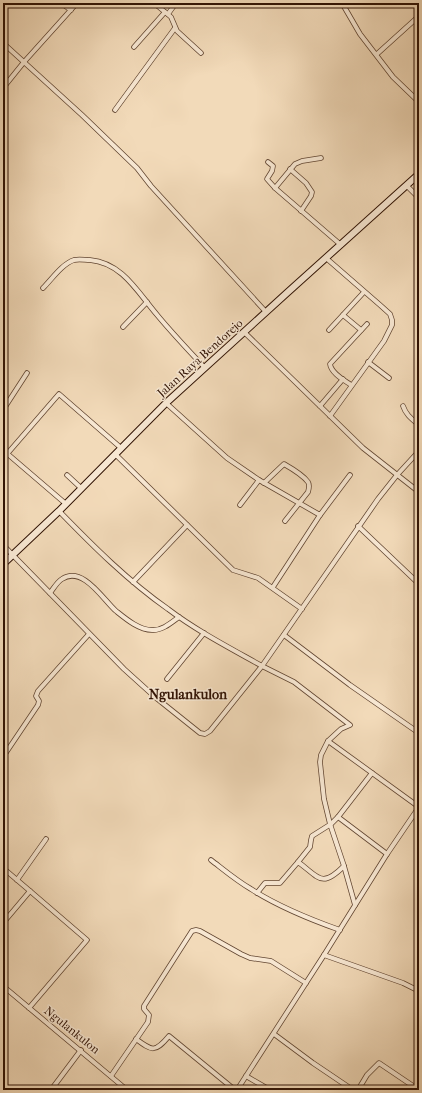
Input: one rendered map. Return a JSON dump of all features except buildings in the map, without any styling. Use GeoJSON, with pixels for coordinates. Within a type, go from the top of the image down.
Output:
{"type":"FeatureCollection","features":[{"type":"Feature","properties":{"kind":"main road","name":"Jalan Raya Bendorejo"},"geometry":{"type":"LineString","coordinates":[[3,564],[66,504],[166,403],[419,174]]}},
{"type":"Feature","properties":{"kind":"street"},"geometry":{"type":"LineString","coordinates":[[61,3],[71,10]]}},
{"type":"Feature","properties":{"kind":"street"},"geometry":{"type":"LineString","coordinates":[[3,88],[24,62],[77,3]]}},
{"type":"Feature","properties":{"kind":"street"},"geometry":{"type":"LineString","coordinates":[[154,3],[171,17],[175,28],[201,53]]}},
{"type":"Feature","properties":{"kind":"street"},"geometry":{"type":"LineString","coordinates":[[134,47],[176,3]]}},
{"type":"Feature","properties":{"kind":"street"},"geometry":{"type":"LineString","coordinates":[[342,3],[360,34],[377,54],[393,77],[419,102]]}},
{"type":"Feature","properties":{"kind":"street"},"geometry":{"type":"LineString","coordinates":[[377,54],[419,16]]}},
{"type":"Feature","properties":{"kind":"street"},"geometry":{"type":"LineString","coordinates":[[115,110],[175,28]]}},
{"type":"Feature","properties":{"kind":"street"},"geometry":{"type":"LineString","coordinates":[[3,43],[137,168],[151,186],[266,312]]}},
{"type":"Feature","properties":{"kind":"street"},"geometry":{"type":"LineString","coordinates":[[275,188],[295,164],[302,161],[321,158]]}},
{"type":"Feature","properties":{"kind":"street"},"geometry":{"type":"LineString","coordinates":[[268,162],[272,166],[272,171],[267,180],[340,245]]}},
{"type":"Feature","properties":{"kind":"street"},"geometry":{"type":"LineString","coordinates":[[290,169],[306,183],[312,192],[301,211]]}},
{"type":"Feature","properties":{"kind":"street"},"geometry":{"type":"LineString","coordinates":[[407,186],[419,198]]}},
{"type":"Feature","properties":{"kind":"street"},"geometry":{"type":"LineString","coordinates":[[326,258],[390,314],[392,320],[392,326],[384,340],[330,416]]}},
{"type":"Feature","properties":{"kind":"street"},"geometry":{"type":"LineString","coordinates":[[42,288],[61,269],[75,260],[100,261],[108,264],[130,280],[158,316],[205,368]]}},
{"type":"Feature","properties":{"kind":"street"},"geometry":{"type":"LineString","coordinates":[[329,330],[364,292]]}},
{"type":"Feature","properties":{"kind":"street"},"geometry":{"type":"LineString","coordinates":[[123,327],[147,302]]}},
{"type":"Feature","properties":{"kind":"street"},"geometry":{"type":"LineString","coordinates":[[343,315],[361,330]]}},
{"type":"Feature","properties":{"kind":"street"},"geometry":{"type":"LineString","coordinates":[[351,385],[330,368],[330,364],[367,324]]}},
{"type":"Feature","properties":{"kind":"street"},"geometry":{"type":"LineString","coordinates":[[244,332],[363,448],[419,492]]}},
{"type":"Feature","properties":{"kind":"street"},"geometry":{"type":"LineString","coordinates":[[368,362],[389,378]]}},
{"type":"Feature","properties":{"kind":"street"},"geometry":{"type":"LineString","coordinates":[[3,410],[27,373]]}},
{"type":"Feature","properties":{"kind":"street"},"geometry":{"type":"LineString","coordinates":[[320,406],[342,379]]}},
{"type":"Feature","properties":{"kind":"street"},"geometry":{"type":"LineString","coordinates":[[7,454],[59,394],[121,448]]}},
{"type":"Feature","properties":{"kind":"street"},"geometry":{"type":"LineString","coordinates":[[166,403],[227,458],[259,480],[320,515]]}},
{"type":"Feature","properties":{"kind":"street"},"geometry":{"type":"LineString","coordinates":[[403,406],[408,417],[419,425]]}},
{"type":"Feature","properties":{"kind":"street"},"geometry":{"type":"LineString","coordinates":[[3,450],[66,504]]}},
{"type":"Feature","properties":{"kind":"street"},"geometry":{"type":"LineString","coordinates":[[3,545],[89,634],[155,697],[193,728],[200,733],[205,734],[210,731],[262,666],[378,498],[419,451]]}},
{"type":"Feature","properties":{"kind":"street"},"geometry":{"type":"LineString","coordinates":[[115,454],[233,570],[253,575],[274,587],[302,609]]}},
{"type":"Feature","properties":{"kind":"street"},"geometry":{"type":"LineString","coordinates":[[264,483],[282,465],[285,464],[309,483],[310,487],[300,503],[285,521]]}},
{"type":"Feature","properties":{"kind":"street"},"geometry":{"type":"LineString","coordinates":[[67,475],[81,488]]}},
{"type":"Feature","properties":{"kind":"street"},"geometry":{"type":"LineString","coordinates":[[274,587],[320,515],[350,475]]}},
{"type":"Feature","properties":{"kind":"street"},"geometry":{"type":"LineString","coordinates":[[240,505],[259,480]]}},
{"type":"Feature","properties":{"kind":"street"},"geometry":{"type":"LineString","coordinates":[[59,510],[80,533],[133,582],[179,617],[262,666],[294,682],[350,725],[341,729],[328,741],[321,755],[320,762],[324,799],[355,905]]}},
{"type":"Feature","properties":{"kind":"street"},"geometry":{"type":"LineString","coordinates":[[133,582],[187,525]]}},
{"type":"Feature","properties":{"kind":"street"},"geometry":{"type":"LineString","coordinates":[[358,526],[419,584]]}},
{"type":"Feature","properties":{"kind":"street"},"geometry":{"type":"LineString","coordinates":[[50,593],[61,579],[71,576],[84,580],[95,587],[116,611],[134,624],[151,630],[157,630],[179,617]]}},
{"type":"Feature","properties":{"kind":"street"},"geometry":{"type":"LineString","coordinates":[[167,679],[204,633]]}},
{"type":"Feature","properties":{"kind":"street"},"geometry":{"type":"LineString","coordinates":[[3,757],[38,705],[39,701],[36,696],[38,692],[89,634]]}},
{"type":"Feature","properties":{"kind":"street"},"geometry":{"type":"LineString","coordinates":[[284,635],[350,685],[419,732]]}},
{"type":"Feature","properties":{"kind":"street"},"geometry":{"type":"LineString","coordinates":[[136,1039],[148,1049],[153,1050],[163,1043],[169,1036],[236,1090],[274,1034],[387,854],[419,807],[328,741]]}},
{"type":"Feature","properties":{"kind":"street"},"geometry":{"type":"LineString","coordinates":[[257,893],[266,883],[280,882],[310,847],[312,836],[331,824],[338,817],[372,773]]}},
{"type":"Feature","properties":{"kind":"street"},"geometry":{"type":"LineString","coordinates":[[338,817],[387,854]]}},
{"type":"Feature","properties":{"kind":"street"},"geometry":{"type":"LineString","coordinates":[[17,880],[46,839]]}},
{"type":"Feature","properties":{"kind":"street"},"geometry":{"type":"LineString","coordinates":[[211,860],[249,889],[292,911],[340,930]]}},
{"type":"Feature","properties":{"kind":"street"},"geometry":{"type":"LineString","coordinates":[[298,862],[312,875],[327,880],[332,878],[344,866]]}},
{"type":"Feature","properties":{"kind":"street"},"geometry":{"type":"LineString","coordinates":[[3,868],[87,940],[29,1008]]}},
{"type":"Feature","properties":{"kind":"street"},"geometry":{"type":"LineString","coordinates":[[3,923],[30,891]]}},
{"type":"Feature","properties":{"kind":"street"},"geometry":{"type":"LineString","coordinates":[[111,1076],[149,1020],[149,1015],[143,1008],[192,931],[200,931],[225,946],[250,958],[271,961],[306,983]]}},
{"type":"Feature","properties":{"kind":"street"},"geometry":{"type":"LineString","coordinates":[[324,956],[403,984],[419,992]]}},
{"type":"Feature","properties":{"kind":"street","name":"Ngulankulon"},"geometry":{"type":"LineString","coordinates":[[3,986],[127,1090]]}},
{"type":"Feature","properties":{"kind":"street"},"geometry":{"type":"LineString","coordinates":[[274,1034],[353,1090]]}},
{"type":"Feature","properties":{"kind":"street"},"geometry":{"type":"LineString","coordinates":[[51,1090],[81,1050]]}},
{"type":"Feature","properties":{"kind":"street"},"geometry":{"type":"LineString","coordinates":[[358,1090],[367,1075],[378,1063],[419,1090]]}},
{"type":"Feature","properties":{"kind":"street"},"geometry":{"type":"LineString","coordinates":[[246,1076],[270,1090]]}},
{"type":"Feature","properties":{"kind":"district","name":"Ngulankulon"},"geometry":{"type":"Point","coordinates":[188,694]}}]}
